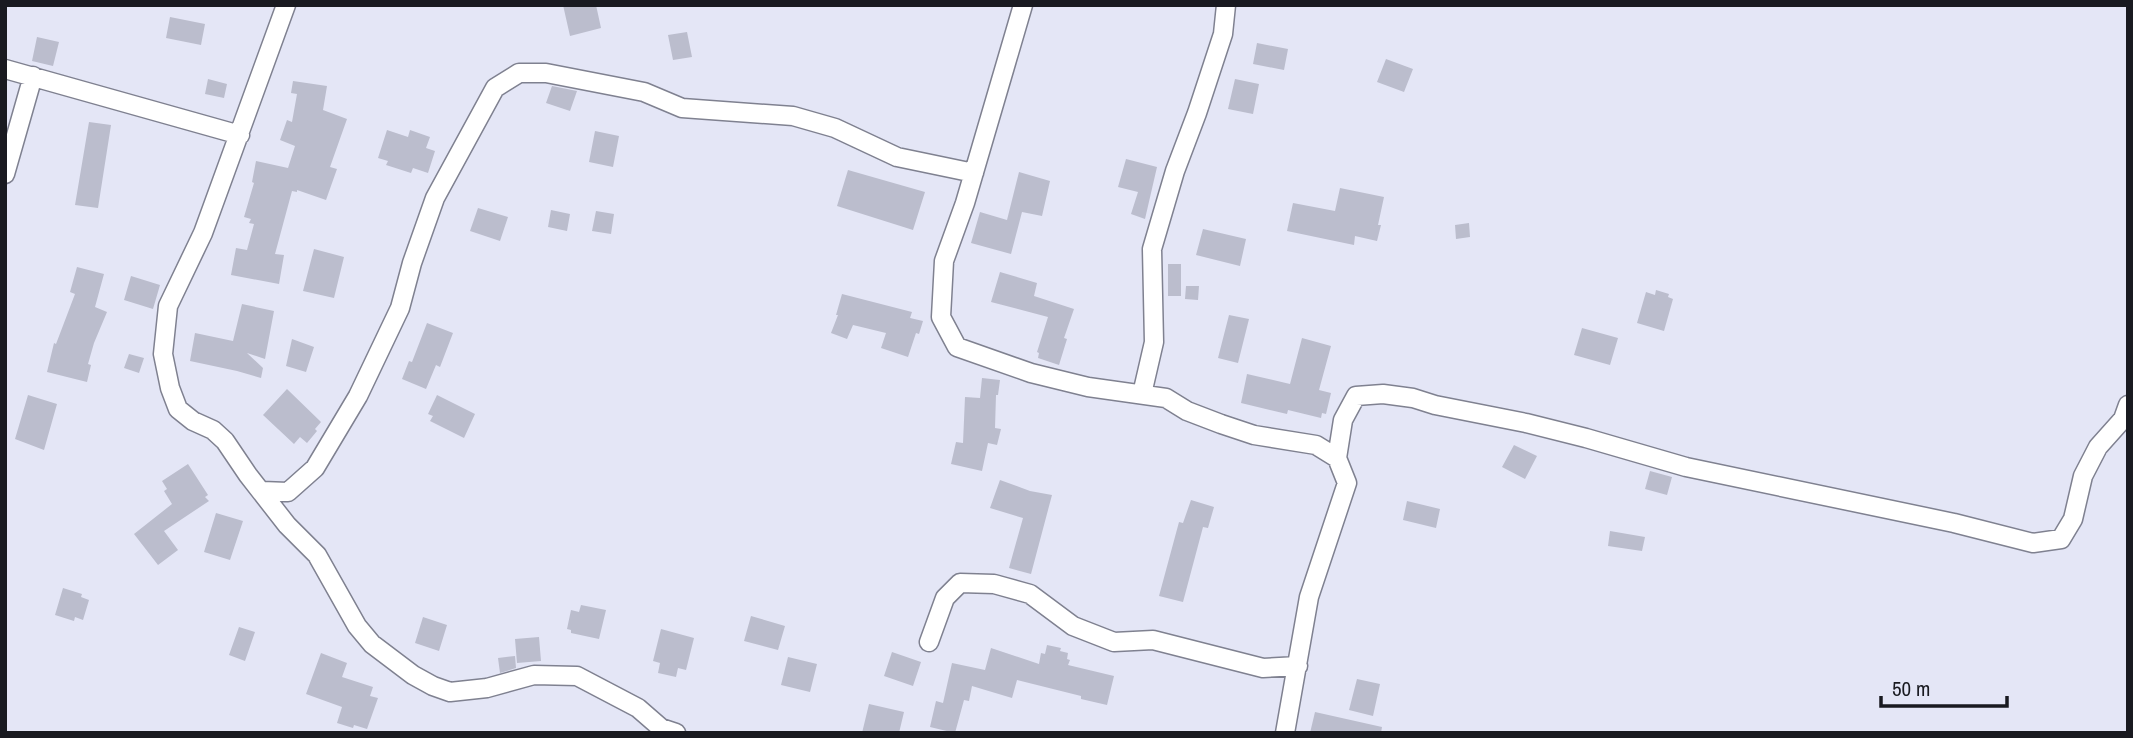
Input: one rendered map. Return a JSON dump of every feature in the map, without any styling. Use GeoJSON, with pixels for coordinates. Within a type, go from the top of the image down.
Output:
{"type":"FeatureCollection","features":[{"type":"Feature","properties":{"kind":"street"},"geometry":{"type":"LineString","coordinates":[[286,5],[203,233],[168,306],[163,354],[170,388],[178,409],[193,421],[213,430],[225,441],[287,525],[317,555],[356,626],[379,650],[413,675],[450,692],[487,688],[534,675],[577,676],[638,708],[662,728],[676,733]]}},
{"type":"Feature","properties":{"kind":"street"},"geometry":{"type":"LineString","coordinates":[[1023,5],[974,173],[944,261],[941,317],[957,347],[1031,373],[1088,387],[1166,398],[1187,411],[1254,435],[1316,445],[1337,458]]}},
{"type":"Feature","properties":{"kind":"street"},"geometry":{"type":"LineString","coordinates":[[1142,394],[1154,342],[1152,249],[1175,171],[1223,34],[1226,5]]}},
{"type":"Feature","properties":{"kind":"street"},"geometry":{"type":"LineString","coordinates":[[5,69],[240,135]]}},
{"type":"Feature","properties":{"kind":"street"},"geometry":{"type":"LineString","coordinates":[[262,491],[288,492],[315,468],[358,396],[400,308],[435,198],[495,88],[519,73],[546,73],[644,92],[682,108],[793,116],[835,128],[897,157],[974,173]]}},
{"type":"Feature","properties":{"kind":"street"},"geometry":{"type":"LineString","coordinates":[[5,174],[33,76]]}},
{"type":"Feature","properties":{"kind":"street"},"geometry":{"type":"LineString","coordinates":[[1285,733],[1310,597],[1347,483],[1337,458],[1343,420],[1356,396],[1371,394],[1413,398],[1550,429],[1686,467],[1954,523],[2033,543],[2061,539],[2073,519],[2082,476],[2098,447],[2123,419],[2128,405]]}},
{"type":"Feature","properties":{"kind":"street"},"geometry":{"type":"LineString","coordinates":[[929,642],[946,598],[960,583],[994,584],[1030,594],[1073,626],[1114,642],[1153,640],[1263,668],[1298,666]]}},
{"type":"Feature","properties":{"kind":"building"},"geometry":{"type":"Polygon","coordinates":[[[563,5],[596,5],[601,28],[570,36],[563,5]]]}},
{"type":"Feature","properties":{"kind":"building"},"geometry":{"type":"Polygon","coordinates":[[[170,17],[205,24],[201,45],[166,38],[170,17]]]}},
{"type":"Feature","properties":{"kind":"building"},"geometry":{"type":"Polygon","coordinates":[[[687,32],[692,57],[673,60],[668,35],[687,32]]]}},
{"type":"Feature","properties":{"kind":"building"},"geometry":{"type":"Polygon","coordinates":[[[37,37],[59,42],[53,66],[32,61],[37,37]]]}},
{"type":"Feature","properties":{"kind":"building"},"geometry":{"type":"Polygon","coordinates":[[[1257,43],[1288,49],[1284,70],[1253,64],[1257,43]]]}},
{"type":"Feature","properties":{"kind":"building"},"geometry":{"type":"Polygon","coordinates":[[[1386,59],[1413,69],[1404,92],[1377,82],[1386,59]]]}},
{"type":"Feature","properties":{"kind":"building"},"geometry":{"type":"Polygon","coordinates":[[[208,79],[227,84],[224,98],[205,94],[208,79]]]}},
{"type":"Feature","properties":{"kind":"building"},"geometry":{"type":"Polygon","coordinates":[[[1235,79],[1259,84],[1253,114],[1228,109],[1235,79]]]}},
{"type":"Feature","properties":{"kind":"building"},"geometry":{"type":"Polygon","coordinates":[[[293,81],[327,86],[323,110],[347,119],[330,167],[337,169],[326,200],[297,190],[292,191],[275,254],[284,255],[279,284],[231,275],[236,248],[247,250],[254,224],[249,223],[251,219],[244,217],[254,183],[256,161],[288,168],[295,146],[280,140],[287,120],[292,122],[297,94],[291,93],[293,81]]]}},
{"type":"Feature","properties":{"kind":"building"},"geometry":{"type":"Polygon","coordinates":[[[552,86],[577,91],[570,111],[546,103],[552,86]]]}},
{"type":"Feature","properties":{"kind":"building"},"geometry":{"type":"Polygon","coordinates":[[[89,122],[111,125],[98,208],[75,205],[89,122]]]}},
{"type":"Feature","properties":{"kind":"building"},"geometry":{"type":"Polygon","coordinates":[[[387,130],[408,137],[410,130],[430,137],[426,148],[435,151],[428,173],[413,168],[411,173],[386,165],[388,161],[378,158],[387,130]]]}},
{"type":"Feature","properties":{"kind":"building"},"geometry":{"type":"Polygon","coordinates":[[[595,131],[619,136],[613,167],[589,162],[595,131]]]}},
{"type":"Feature","properties":{"kind":"building"},"geometry":{"type":"Polygon","coordinates":[[[1126,159],[1157,167],[1145,219],[1131,214],[1138,192],[1118,187],[1126,159]]]}},
{"type":"Feature","properties":{"kind":"building"},"geometry":{"type":"Polygon","coordinates":[[[848,170],[925,192],[913,230],[837,206],[848,170]]]}},
{"type":"Feature","properties":{"kind":"building"},"geometry":{"type":"Polygon","coordinates":[[[1019,172],[1050,181],[1042,216],[1022,212],[1011,254],[971,243],[980,212],[1007,220],[1019,172]]]}},
{"type":"Feature","properties":{"kind":"building"},"geometry":{"type":"Polygon","coordinates":[[[1340,188],[1384,197],[1377,241],[1355,236],[1354,245],[1287,231],[1293,203],[1335,211],[1340,188]]]}},
{"type":"Feature","properties":{"kind":"building"},"geometry":{"type":"Polygon","coordinates":[[[478,208],[508,217],[500,241],[470,231],[478,208]]]}},
{"type":"Feature","properties":{"kind":"building"},"geometry":{"type":"Polygon","coordinates":[[[551,210],[570,214],[567,231],[548,227],[551,210]]]}},
{"type":"Feature","properties":{"kind":"building"},"geometry":{"type":"Polygon","coordinates":[[[596,211],[614,214],[611,234],[592,231],[596,211]]]}},
{"type":"Feature","properties":{"kind":"building"},"geometry":{"type":"Polygon","coordinates":[[[1469,223],[1470,237],[1456,239],[1455,225],[1469,223]]]}},
{"type":"Feature","properties":{"kind":"building"},"geometry":{"type":"Polygon","coordinates":[[[1203,229],[1246,239],[1240,266],[1196,255],[1203,229]]]}},
{"type":"Feature","properties":{"kind":"building"},"geometry":{"type":"Polygon","coordinates":[[[314,249],[344,257],[334,298],[303,291],[314,249]]]}},
{"type":"Feature","properties":{"kind":"building"},"geometry":{"type":"Polygon","coordinates":[[[1168,264],[1181,264],[1181,296],[1168,296],[1168,264]]]}},
{"type":"Feature","properties":{"kind":"building"},"geometry":{"type":"Polygon","coordinates":[[[77,267],[104,274],[95,307],[107,312],[88,364],[91,365],[87,382],[47,372],[54,343],[56,344],[75,294],[70,292],[77,267]]]}},
{"type":"Feature","properties":{"kind":"building"},"geometry":{"type":"Polygon","coordinates":[[[1000,272],[1037,283],[1034,296],[1074,309],[1064,338],[1067,339],[1059,365],[1038,358],[1037,352],[1048,317],[991,302],[1000,272]]]}},
{"type":"Feature","properties":{"kind":"building"},"geometry":{"type":"Polygon","coordinates":[[[131,276],[160,285],[153,309],[124,300],[131,276]]]}},
{"type":"Feature","properties":{"kind":"building"},"geometry":{"type":"Polygon","coordinates":[[[1186,286],[1199,286],[1198,300],[1185,299],[1186,286]]]}},
{"type":"Feature","properties":{"kind":"building"},"geometry":{"type":"Polygon","coordinates":[[[1656,290],[1669,294],[1668,297],[1673,299],[1664,331],[1637,323],[1646,292],[1655,295],[1656,290]]]}},
{"type":"Feature","properties":{"kind":"building"},"geometry":{"type":"Polygon","coordinates":[[[842,294],[912,312],[910,318],[923,321],[908,357],[881,348],[886,333],[853,325],[847,339],[831,333],[842,294]]]}},
{"type":"Feature","properties":{"kind":"building"},"geometry":{"type":"Polygon","coordinates":[[[242,304],[274,311],[265,359],[247,353],[263,368],[261,378],[190,361],[195,333],[233,341],[242,304]]]}},
{"type":"Feature","properties":{"kind":"building"},"geometry":{"type":"Polygon","coordinates":[[[1229,315],[1249,319],[1238,363],[1218,358],[1229,315]]]}},
{"type":"Feature","properties":{"kind":"building"},"geometry":{"type":"Polygon","coordinates":[[[427,323],[453,333],[440,367],[436,365],[426,389],[402,379],[409,361],[412,362],[427,323]]]}},
{"type":"Feature","properties":{"kind":"building"},"geometry":{"type":"Polygon","coordinates":[[[1582,328],[1618,338],[1610,365],[1574,355],[1582,328]]]}},
{"type":"Feature","properties":{"kind":"building"},"geometry":{"type":"Polygon","coordinates":[[[1302,338],[1331,346],[1319,390],[1331,393],[1326,414],[1322,413],[1321,418],[1288,410],[1287,414],[1241,403],[1247,374],[1290,384],[1302,338]]]}},
{"type":"Feature","properties":{"kind":"building"},"geometry":{"type":"Polygon","coordinates":[[[292,339],[314,347],[306,372],[286,366],[292,339]]]}},
{"type":"Feature","properties":{"kind":"building"},"geometry":{"type":"Polygon","coordinates":[[[129,354],[144,358],[139,373],[124,368],[129,354]]]}},
{"type":"Feature","properties":{"kind":"building"},"geometry":{"type":"Polygon","coordinates":[[[982,378],[1000,380],[996,395],[995,428],[1001,429],[997,445],[988,443],[982,471],[951,464],[956,442],[963,443],[965,397],[980,398],[982,378]]]}},
{"type":"Feature","properties":{"kind":"building"},"geometry":{"type":"Polygon","coordinates":[[[287,389],[321,422],[307,443],[300,437],[294,444],[263,415],[287,389]]]}},
{"type":"Feature","properties":{"kind":"building"},"geometry":{"type":"Polygon","coordinates":[[[28,395],[57,404],[44,450],[15,439],[28,395]]]}},
{"type":"Feature","properties":{"kind":"building"},"geometry":{"type":"Polygon","coordinates":[[[437,395],[475,414],[464,438],[430,421],[433,416],[428,414],[437,395]]]}},
{"type":"Feature","properties":{"kind":"building"},"geometry":{"type":"Polygon","coordinates":[[[1514,445],[1537,456],[1525,479],[1502,467],[1514,445]]]}},
{"type":"Feature","properties":{"kind":"building"},"geometry":{"type":"Polygon","coordinates":[[[188,464],[209,501],[164,531],[178,550],[158,565],[134,534],[172,504],[164,491],[167,489],[162,481],[188,464]]]}},
{"type":"Feature","properties":{"kind":"building"},"geometry":{"type":"Polygon","coordinates":[[[1650,471],[1672,477],[1667,495],[1645,489],[1650,471]]]}},
{"type":"Feature","properties":{"kind":"building"},"geometry":{"type":"Polygon","coordinates":[[[1000,480],[1030,491],[1052,495],[1031,574],[1009,568],[1023,518],[990,508],[1000,480]]]}},
{"type":"Feature","properties":{"kind":"building"},"geometry":{"type":"Polygon","coordinates":[[[1191,500],[1214,507],[1208,528],[1203,527],[1183,602],[1159,596],[1179,522],[1183,523],[1191,500]]]}},
{"type":"Feature","properties":{"kind":"building"},"geometry":{"type":"Polygon","coordinates":[[[1407,501],[1440,509],[1436,528],[1403,520],[1407,501]]]}},
{"type":"Feature","properties":{"kind":"building"},"geometry":{"type":"Polygon","coordinates":[[[216,513],[243,521],[230,560],[204,552],[216,513]]]}},
{"type":"Feature","properties":{"kind":"building"},"geometry":{"type":"Polygon","coordinates":[[[1610,531],[1645,537],[1642,551],[1608,546],[1610,531]]]}},
{"type":"Feature","properties":{"kind":"building"},"geometry":{"type":"Polygon","coordinates":[[[63,588],[82,594],[81,597],[89,600],[83,620],[75,617],[74,621],[55,615],[63,588]]]}},
{"type":"Feature","properties":{"kind":"building"},"geometry":{"type":"Polygon","coordinates":[[[581,605],[606,610],[599,639],[571,633],[571,630],[567,629],[571,610],[579,612],[581,605]]]}},
{"type":"Feature","properties":{"kind":"building"},"geometry":{"type":"Polygon","coordinates":[[[751,616],[785,626],[778,650],[744,641],[751,616]]]}},
{"type":"Feature","properties":{"kind":"building"},"geometry":{"type":"Polygon","coordinates":[[[423,617],[447,625],[439,651],[415,643],[423,617]]]}},
{"type":"Feature","properties":{"kind":"building"},"geometry":{"type":"Polygon","coordinates":[[[239,627],[255,632],[245,661],[229,655],[239,627]]]}},
{"type":"Feature","properties":{"kind":"building"},"geometry":{"type":"Polygon","coordinates":[[[661,629],[694,638],[686,670],[678,668],[676,677],[658,673],[660,663],[653,661],[661,629]]]}},
{"type":"Feature","properties":{"kind":"building"},"geometry":{"type":"Polygon","coordinates":[[[539,637],[541,661],[517,663],[515,639],[539,637]]]}},
{"type":"Feature","properties":{"kind":"building"},"geometry":{"type":"Polygon","coordinates":[[[1047,645],[1061,648],[1060,651],[1068,653],[1068,665],[1114,676],[1107,705],[1017,680],[1012,698],[972,686],[969,701],[964,700],[955,733],[930,727],[936,701],[943,703],[952,663],[985,670],[991,648],[1039,664],[1041,653],[1045,654],[1047,645]]]}},
{"type":"Feature","properties":{"kind":"building"},"geometry":{"type":"Polygon","coordinates":[[[892,652],[921,662],[913,686],[884,676],[892,652]]]}},
{"type":"Feature","properties":{"kind":"building"},"geometry":{"type":"Polygon","coordinates":[[[321,653],[347,663],[342,677],[373,687],[370,696],[378,698],[367,729],[337,723],[342,707],[306,694],[321,653]]]}},
{"type":"Feature","properties":{"kind":"building"},"geometry":{"type":"Polygon","coordinates":[[[515,656],[516,668],[500,673],[498,658],[515,656]]]}},
{"type":"Feature","properties":{"kind":"building"},"geometry":{"type":"Polygon","coordinates":[[[788,657],[817,664],[810,692],[781,685],[788,657]]]}},
{"type":"Feature","properties":{"kind":"building"},"geometry":{"type":"Polygon","coordinates":[[[1357,679],[1380,684],[1373,716],[1349,710],[1357,679]]]}},
{"type":"Feature","properties":{"kind":"building"},"geometry":{"type":"Polygon","coordinates":[[[869,704],[904,712],[899,733],[862,733],[869,704]]]}},
{"type":"Feature","properties":{"kind":"building"},"geometry":{"type":"Polygon","coordinates":[[[1315,712],[1382,727],[1381,733],[1310,733],[1315,712]]]}}]}
